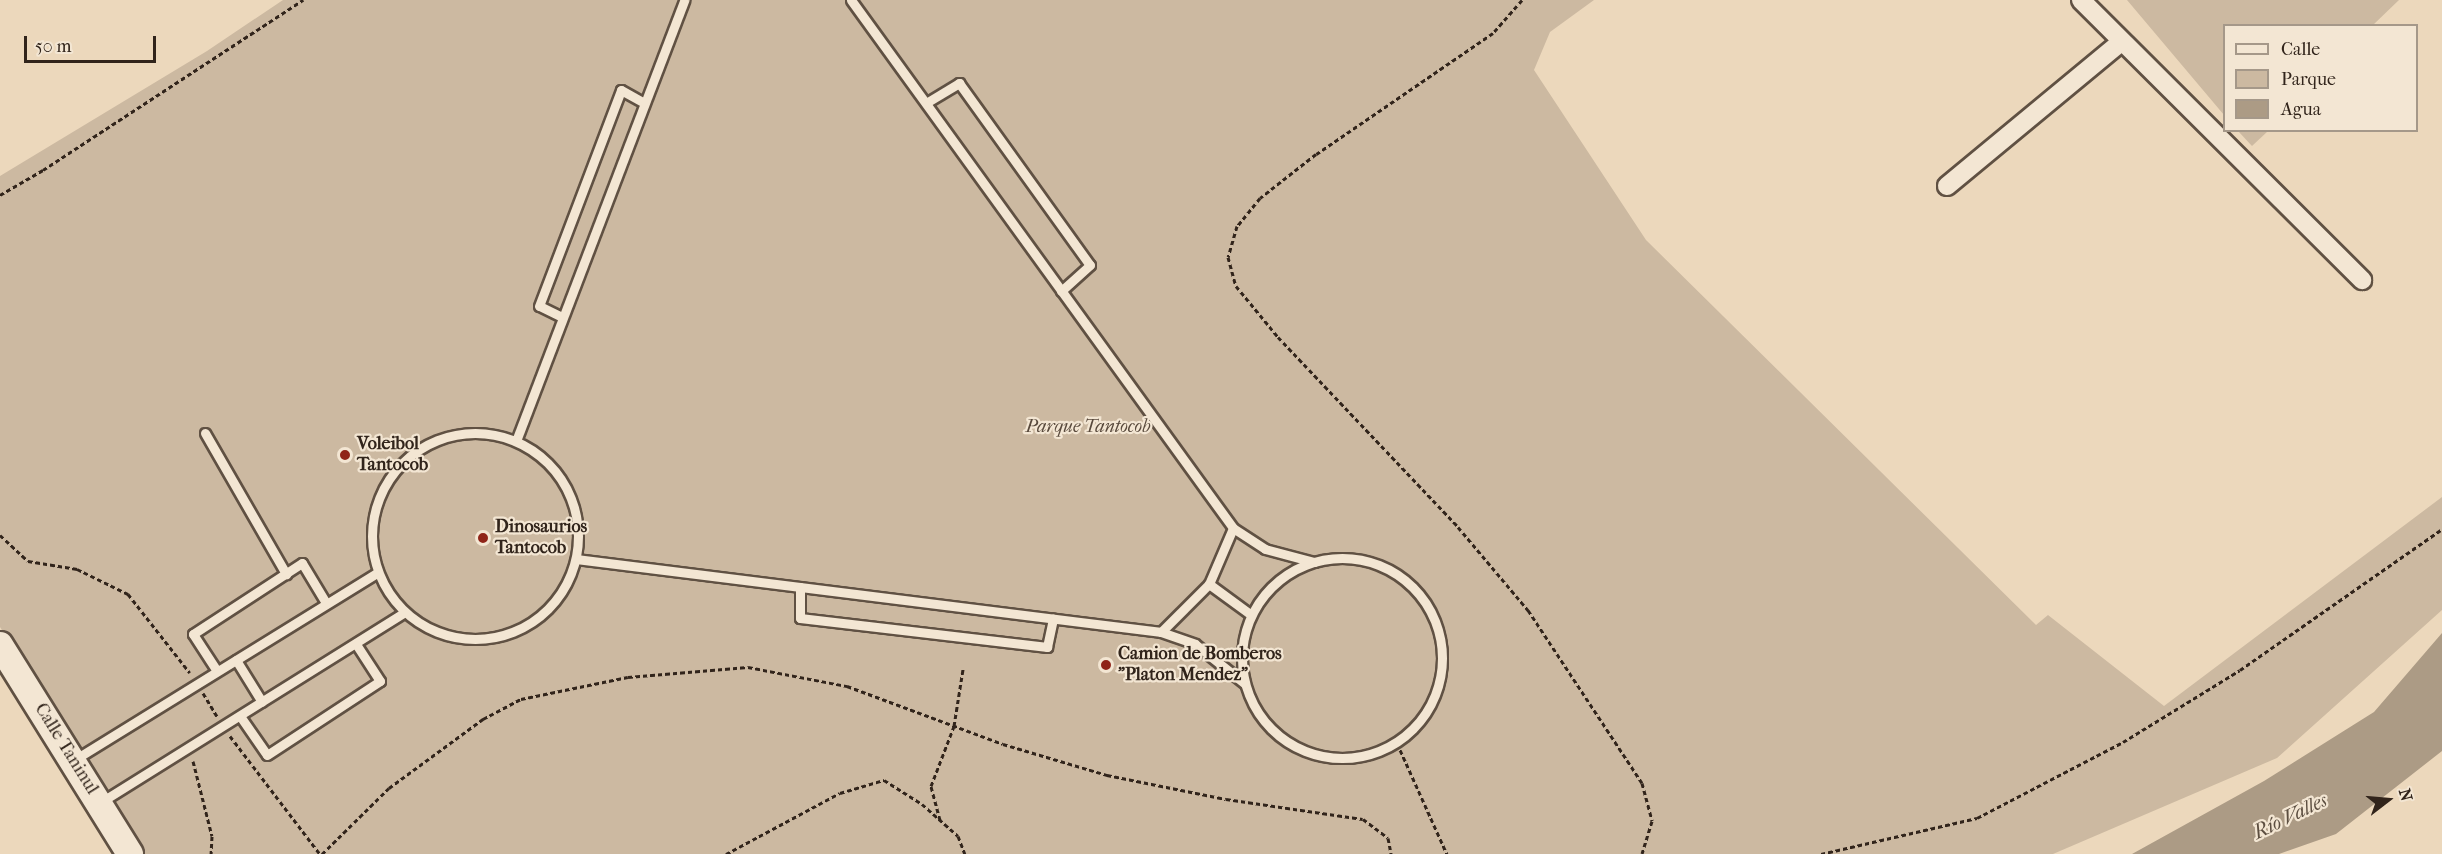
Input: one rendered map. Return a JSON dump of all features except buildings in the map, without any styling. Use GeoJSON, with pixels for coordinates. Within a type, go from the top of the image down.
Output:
{"type":"FeatureCollection","features":[{"type":"Feature","properties":{"kind":"street"},"geometry":{"type":"LineString","coordinates":[[2081,0],[2362,280]]}},
{"type":"Feature","properties":{"kind":"street"},"geometry":{"type":"LineString","coordinates":[[1947,186],[2122,41]]}},
{"type":"Feature","properties":{"kind":"street","name":"Calle Taninul"},"geometry":{"type":"LineString","coordinates":[[0,645],[130,854]]}},
{"type":"Feature","properties":{"kind":"lane"},"geometry":{"type":"LineString","coordinates":[[516,441],[684,0]]}},
{"type":"Feature","properties":{"kind":"lane"},"geometry":{"type":"LineString","coordinates":[[851,0],[1233,528],[1264,549],[1314,562]]}},
{"type":"Feature","properties":{"kind":"lane"},"geometry":{"type":"LineString","coordinates":[[926,103],[959,83],[1090,265],[1061,291]]}},
{"type":"Feature","properties":{"kind":"lane"},"geometry":{"type":"LineString","coordinates":[[562,317],[539,306],[621,90],[644,103]]}},
{"type":"Feature","properties":{"kind":"lane"},"geometry":{"type":"LineString","coordinates":[[482,432],[516,441],[546,460],[567,489],[578,523],[576,559],[562,593],[554,602],[538,619],[506,636],[470,640],[435,632],[405,612],[378,572],[372,538],[377,504],[392,473],[417,450],[448,435],[482,432]]}},
{"type":"Feature","properties":{"kind":"lane"},"geometry":{"type":"LineString","coordinates":[[205,433],[286,574]]}},
{"type":"Feature","properties":{"kind":"lane"},"geometry":{"type":"LineString","coordinates":[[1161,632],[1209,584],[1233,528]]}},
{"type":"Feature","properties":{"kind":"lane"},"geometry":{"type":"LineString","coordinates":[[1333,556],[1368,560],[1400,574],[1424,600],[1439,632],[1443,663],[1436,694],[1420,722],[1397,743],[1368,756],[1336,759],[1305,752],[1278,736],[1257,712],[1244,683],[1241,648],[1250,614],[1271,585],[1299,565],[1314,562],[1333,556]]}},
{"type":"Feature","properties":{"kind":"lane"},"geometry":{"type":"LineString","coordinates":[[576,559],[1161,632],[1195,644],[1244,683]]}},
{"type":"Feature","properties":{"kind":"lane"},"geometry":{"type":"LineString","coordinates":[[217,671],[193,634],[302,564],[326,603]]}},
{"type":"Feature","properties":{"kind":"lane"},"geometry":{"type":"LineString","coordinates":[[73,760],[378,572]]}},
{"type":"Feature","properties":{"kind":"lane"},"geometry":{"type":"LineString","coordinates":[[1209,584],[1250,614]]}},
{"type":"Feature","properties":{"kind":"lane"},"geometry":{"type":"LineString","coordinates":[[800,587],[800,618],[1047,647],[1053,619]]}},
{"type":"Feature","properties":{"kind":"lane"},"geometry":{"type":"LineString","coordinates":[[99,803],[405,612]]}},
{"type":"Feature","properties":{"kind":"lane"},"geometry":{"type":"LineString","coordinates":[[240,716],[267,755],[380,681],[356,644]]}},
{"type":"Feature","properties":{"kind":"lane"},"geometry":{"type":"LineString","coordinates":[[236,660],[262,702]]}},
{"type":"Feature","properties":{"kind":"path"},"geometry":{"type":"LineString","coordinates":[[0,195],[303,0]]}},
{"type":"Feature","properties":{"kind":"path"},"geometry":{"type":"LineString","coordinates":[[1522,0],[1493,33],[1316,154],[1260,198],[1237,226],[1228,258],[1236,285],[1278,337],[1458,527],[1528,610],[1642,783],[1652,821],[1642,854]]}},
{"type":"Feature","properties":{"kind":"path"},"geometry":{"type":"LineString","coordinates":[[1821,854],[1977,818],[2123,742],[2240,670],[2442,529]]}},
{"type":"Feature","properties":{"kind":"path"},"geometry":{"type":"LineString","coordinates":[[0,536],[28,561],[77,569],[128,594],[198,684],[223,726],[321,854],[389,788],[483,719],[521,699],[596,683],[748,667],[847,686],[954,726],[1107,775],[1226,799],[1363,819],[1388,838],[1391,854]]}},
{"type":"Feature","properties":{"kind":"path"},"geometry":{"type":"LineString","coordinates":[[940,820],[932,786],[954,726],[963,669]]}},
{"type":"Feature","properties":{"kind":"path"},"geometry":{"type":"LineString","coordinates":[[1397,743],[1447,854]]}},
{"type":"Feature","properties":{"kind":"path"},"geometry":{"type":"LineString","coordinates":[[189,747],[212,836],[211,854]]}},
{"type":"Feature","properties":{"kind":"path"},"geometry":{"type":"LineString","coordinates":[[726,854],[840,793],[884,780],[940,820],[958,836],[965,854]]}},
{"type":"Feature","properties":{"kind":"green space","name":"Parque Tantocob"},"geometry":{"type":"Polygon","coordinates":[[[283,0],[1594,0],[1550,32],[1534,70],[1646,240],[2036,625],[2048,615],[2164,706],[2442,497],[2442,610],[2277,758],[2053,854],[141,854],[0,627],[0,176],[207,51],[283,0]]]}},
{"type":"Feature","properties":{"kind":"green space"},"geometry":{"type":"Polygon","coordinates":[[[2127,0],[2399,0],[2374,24],[2223,24],[2223,114],[2127,0]]]}},
{"type":"Feature","properties":{"kind":"green space"},"geometry":{"type":"Polygon","coordinates":[[[2239,132],[2267,132],[2252,146],[2239,132]]]}},
{"type":"Feature","properties":{"kind":"water","name":"Río Valles"},"geometry":{"type":"Polygon","coordinates":[[[2442,633],[2442,751],[2336,834],[2279,854],[2132,854],[2264,781],[2374,712],[2442,633]]]}},
{"type":"Feature","properties":{"kind":"place","name":"Voleibol Tantocob"},"geometry":{"type":"Point","coordinates":[345,455]}},
{"type":"Feature","properties":{"kind":"place","name":"Dinosaurios Tantocob"},"geometry":{"type":"Point","coordinates":[483,538]}},
{"type":"Feature","properties":{"kind":"place","name":"Camion de Bomberos \"Platon Mendez\""},"geometry":{"type":"Point","coordinates":[1106,665]}}]}
